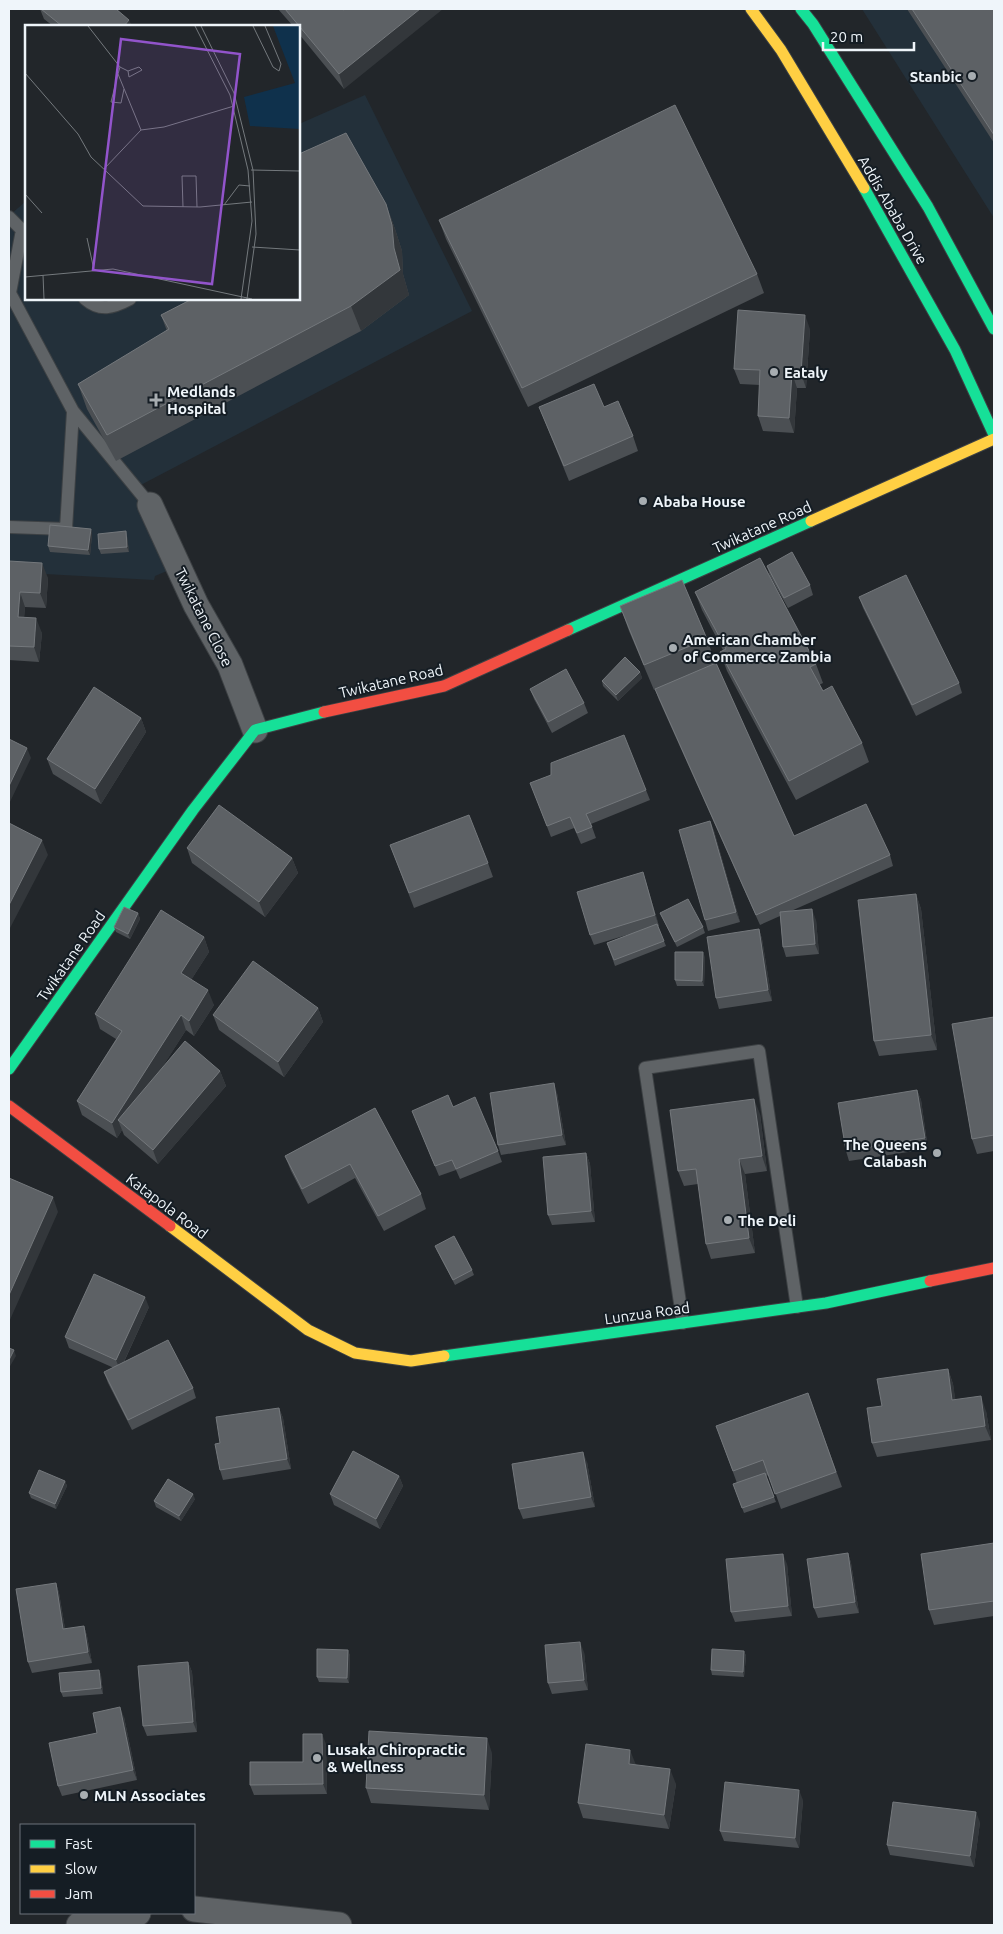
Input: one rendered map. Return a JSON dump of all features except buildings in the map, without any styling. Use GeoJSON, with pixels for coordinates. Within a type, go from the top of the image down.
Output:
{"type":"FeatureCollection","features":[{"type":"Feature","properties":{"kind":"street","name":"Addis Ababa Drive"},"geometry":{"type":"LineString","coordinates":[[750,9],[781,50],[887,227],[955,350],[994,435]]}},
{"type":"Feature","properties":{"kind":"street","name":"Addis Ababa Drive"},"geometry":{"type":"LineString","coordinates":[[801,9],[813,24],[928,207],[994,329]]}},
{"type":"Feature","properties":{"kind":"street","name":"Twikatane Road"},"geometry":{"type":"LineString","coordinates":[[9,1069],[193,810],[255,730],[306,716],[444,686],[994,439]]}},
{"type":"Feature","properties":{"kind":"street","name":"Twikatane Close"},"geometry":{"type":"LineString","coordinates":[[150,505],[196,605],[230,666],[255,730]]}},
{"type":"Feature","properties":{"kind":"street","name":"Katapola Road"},"geometry":{"type":"LineString","coordinates":[[9,1106],[308,1330]]}},
{"type":"Feature","properties":{"kind":"street","name":"Lunzua Road"},"geometry":{"type":"LineString","coordinates":[[308,1330],[355,1353],[411,1361],[826,1303],[994,1268]]}},
{"type":"Feature","properties":{"kind":"street"},"geometry":{"type":"LineString","coordinates":[[195,1909],[339,1925]]}},
{"type":"Feature","properties":{"kind":"street"},"geometry":{"type":"LineString","coordinates":[[79,1925],[133,1914]]}},
{"type":"Feature","properties":{"kind":"lane"},"geometry":{"type":"LineString","coordinates":[[9,217],[24,231],[9,296],[73,411],[150,505]]}},
{"type":"Feature","properties":{"kind":"lane"},"geometry":{"type":"LineString","coordinates":[[86,300],[95,306],[105,308],[116,306],[128,300]]}},
{"type":"Feature","properties":{"kind":"lane"},"geometry":{"type":"LineString","coordinates":[[9,527],[66,529],[73,411]]}},
{"type":"Feature","properties":{"kind":"lane"},"geometry":{"type":"LineString","coordinates":[[683,1323],[645,1068],[759,1051],[797,1307]]}},
{"type":"Feature","properties":{"kind":"shaded area"},"geometry":{"type":"Polygon","coordinates":[[[862,9],[994,9],[994,218],[862,9]]]}},
{"type":"Feature","properties":{"kind":"shaded area","name":"Medlands Hospital"},"geometry":{"type":"Polygon","coordinates":[[[365,95],[472,311],[135,488],[169,570],[155,576],[154,580],[9,572],[9,216],[25,202],[25,300],[300,300],[300,124],[365,95]]]}},
{"type":"Feature","properties":{"kind":"traffic: fast"},"geometry":{"type":"LineString","coordinates":[[801,9],[813,24],[928,207],[994,329]]}},
{"type":"Feature","properties":{"kind":"traffic: fast"},"geometry":{"type":"LineString","coordinates":[[864,188],[955,350],[994,435]]}},
{"type":"Feature","properties":{"kind":"traffic: fast"},"geometry":{"type":"LineString","coordinates":[[568,630],[811,521]]}},
{"type":"Feature","properties":{"kind":"traffic: fast"},"geometry":{"type":"LineString","coordinates":[[9,1069],[193,810],[255,730],[324,712]]}},
{"type":"Feature","properties":{"kind":"traffic: fast"},"geometry":{"type":"LineString","coordinates":[[444,1356],[826,1303],[930,1281]]}},
{"type":"Feature","properties":{"kind":"traffic: slow"},"geometry":{"type":"LineString","coordinates":[[751,9],[781,50],[864,188]]}},
{"type":"Feature","properties":{"kind":"traffic: slow"},"geometry":{"type":"LineString","coordinates":[[811,521],[994,439]]}},
{"type":"Feature","properties":{"kind":"traffic: slow"},"geometry":{"type":"LineString","coordinates":[[170,1226],[308,1330],[355,1353],[411,1361],[444,1356]]}},
{"type":"Feature","properties":{"kind":"traffic: jam"},"geometry":{"type":"LineString","coordinates":[[324,712],[444,686],[568,630]]}},
{"type":"Feature","properties":{"kind":"traffic: jam"},"geometry":{"type":"LineString","coordinates":[[9,1106],[170,1226]]}},
{"type":"Feature","properties":{"kind":"traffic: jam"},"geometry":{"type":"LineString","coordinates":[[930,1281],[994,1268]]}},
{"type":"Feature","properties":{"kind":"place","name":"Stanbic"},"geometry":{"type":"Point","coordinates":[972,76]}},
{"type":"Feature","properties":{"kind":"place","name":"Eataly"},"geometry":{"type":"Point","coordinates":[774,372]}},
{"type":"Feature","properties":{"kind":"place","name":"Medlands Hospital"},"geometry":{"type":"Point","coordinates":[156,400]}},
{"type":"Feature","properties":{"kind":"place","name":"Ababa House"},"geometry":{"type":"Point","coordinates":[643,501]}},
{"type":"Feature","properties":{"kind":"place","name":"American Chamber of Commerce Zambia"},"geometry":{"type":"Point","coordinates":[673,648]}},
{"type":"Feature","properties":{"kind":"place","name":"The Queens Calabash"},"geometry":{"type":"Point","coordinates":[937,1153]}},
{"type":"Feature","properties":{"kind":"place","name":"The Deli"},"geometry":{"type":"Point","coordinates":[728,1220]}},
{"type":"Feature","properties":{"kind":"place","name":"Lusaka Chiropractic & Wellness"},"geometry":{"type":"Point","coordinates":[317,1758]}},
{"type":"Feature","properties":{"kind":"place","name":"MLN Associates"},"geometry":{"type":"Point","coordinates":[84,1795]}}]}
